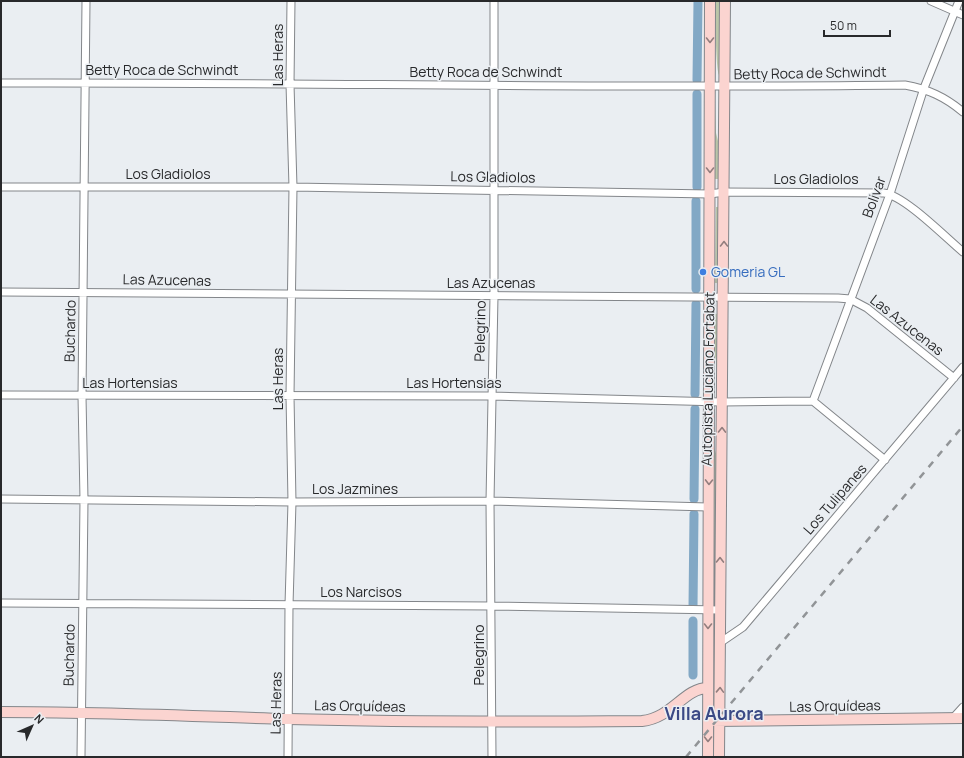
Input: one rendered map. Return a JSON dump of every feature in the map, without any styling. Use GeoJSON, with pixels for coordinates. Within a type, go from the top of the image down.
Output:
{"type":"FeatureCollection","features":[{"type":"Feature","properties":{"kind":"main road","name":"Autopista Luciano Fortabat"},"geometry":{"type":"LineString","coordinates":[[708,757],[707,610],[710,1]]}},
{"type":"Feature","properties":{"kind":"main road","name":"Autopista Luciano Fortabat"},"geometry":{"type":"LineString","coordinates":[[719,757],[724,296],[725,1]]}},
{"type":"Feature","properties":{"kind":"main road","name":"Las Orquídeas"},"geometry":{"type":"LineString","coordinates":[[1,712],[81,712],[289,719],[492,722],[652,720],[662,716],[694,690],[708,688]]}},
{"type":"Feature","properties":{"kind":"main road","name":"Las Orquídeas"},"geometry":{"type":"LineString","coordinates":[[708,721],[958,718]]}},
{"type":"Feature","properties":{"kind":"street","name":"Buchardo"},"geometry":{"type":"LineString","coordinates":[[81,757],[84,500],[82,396],[86,1]]}},
{"type":"Feature","properties":{"kind":"street","name":"Las Heras"},"geometry":{"type":"LineString","coordinates":[[288,757],[289,605],[292,502],[290,396],[293,187],[290,84],[291,1]]}},
{"type":"Feature","properties":{"kind":"street","name":"Pelegrino"},"geometry":{"type":"LineString","coordinates":[[492,757],[490,501],[494,296],[494,1]]}},
{"type":"Feature","properties":{"kind":"street"},"geometry":{"type":"LineString","coordinates":[[931,1],[955,13],[963,15]]}},
{"type":"Feature","properties":{"kind":"street","name":"Bolivar"},"geometry":{"type":"LineString","coordinates":[[813,401],[890,194],[924,88],[959,1]]}},
{"type":"Feature","properties":{"kind":"street","name":"Betty Roca de Schwindt"},"geometry":{"type":"LineString","coordinates":[[1,83],[494,84],[710,87],[905,85],[924,88],[948,101],[963,112]]}},
{"type":"Feature","properties":{"kind":"street","name":"Los Gladiolos"},"geometry":{"type":"LineString","coordinates":[[1,187],[293,187],[493,189],[710,194],[724,192],[890,194]]}},
{"type":"Feature","properties":{"kind":"street"},"geometry":{"type":"LineString","coordinates":[[890,194],[903,201],[963,252]]}},
{"type":"Feature","properties":{"kind":"street","name":"Las Azucenas"},"geometry":{"type":"LineString","coordinates":[[1,292],[494,296],[724,296],[850,299],[867,308],[954,378]]}},
{"type":"Feature","properties":{"kind":"street","name":"Los Tulipanes"},"geometry":{"type":"LineString","coordinates":[[721,642],[743,627],[963,367]]}},
{"type":"Feature","properties":{"kind":"street","name":"Las Hortensias"},"geometry":{"type":"LineString","coordinates":[[1,395],[492,396],[709,402],[813,401]]}},
{"type":"Feature","properties":{"kind":"street"},"geometry":{"type":"LineString","coordinates":[[813,401],[885,460]]}},
{"type":"Feature","properties":{"kind":"street","name":"Los Jazmines"},"geometry":{"type":"LineString","coordinates":[[1,499],[292,502],[490,501],[708,507]]}},
{"type":"Feature","properties":{"kind":"street","name":"Los Narcisos"},"geometry":{"type":"LineString","coordinates":[[1,603],[492,606],[720,610]]}},
{"type":"Feature","properties":{"kind":"street"},"geometry":{"type":"LineString","coordinates":[[958,718],[963,707]]}},
{"type":"Feature","properties":{"kind":"green space"},"geometry":{"type":"Polygon","coordinates":[[[715,1],[719,1],[719,75],[716,52],[715,1]]]}},
{"type":"Feature","properties":{"kind":"green space"},"geometry":{"type":"Polygon","coordinates":[[[715,102],[716,133],[718,141],[718,179],[715,179],[715,102]]]}},
{"type":"Feature","properties":{"kind":"green space"},"geometry":{"type":"Polygon","coordinates":[[[716,207],[719,207],[719,283],[715,283],[716,207]]]}},
{"type":"Feature","properties":{"kind":"green space"},"geometry":{"type":"Polygon","coordinates":[[[714,314],[717,314],[717,390],[716,360],[714,352],[714,314]]]}},
{"type":"Feature","properties":{"kind":"green space"},"geometry":{"type":"Polygon","coordinates":[[[713,418],[714,448],[717,456],[716,601],[712,601],[713,418]]]}},
{"type":"Feature","properties":{"kind":"green space"},"geometry":{"type":"Polygon","coordinates":[[[715,624],[715,711],[712,711],[712,625],[715,624]]]}},
{"type":"Feature","properties":{"kind":"waterway"},"geometry":{"type":"LineString","coordinates":[[697,80],[698,1]]}},
{"type":"Feature","properties":{"kind":"waterway"},"geometry":{"type":"LineString","coordinates":[[697,94],[697,187]]}},
{"type":"Feature","properties":{"kind":"waterway"},"geometry":{"type":"LineString","coordinates":[[696,201],[696,289]]}},
{"type":"Feature","properties":{"kind":"waterway"},"geometry":{"type":"LineString","coordinates":[[695,394],[696,304]]}},
{"type":"Feature","properties":{"kind":"waterway"},"geometry":{"type":"LineString","coordinates":[[694,499],[695,409]]}},
{"type":"Feature","properties":{"kind":"waterway"},"geometry":{"type":"LineString","coordinates":[[693,607],[694,514]]}},
{"type":"Feature","properties":{"kind":"waterway"},"geometry":{"type":"LineString","coordinates":[[693,621],[693,675]]}},
{"type":"Feature","properties":{"kind":"railway"},"geometry":{"type":"LineString","coordinates":[[686,757],[963,426]]}},
{"type":"Feature","properties":{"kind":"place","name":"Gomeria GL"},"geometry":{"type":"Point","coordinates":[703,272]}},
{"type":"Feature","properties":{"kind":"district","name":"Villa Aurora"},"geometry":{"type":"Point","coordinates":[714,714]}}]}
